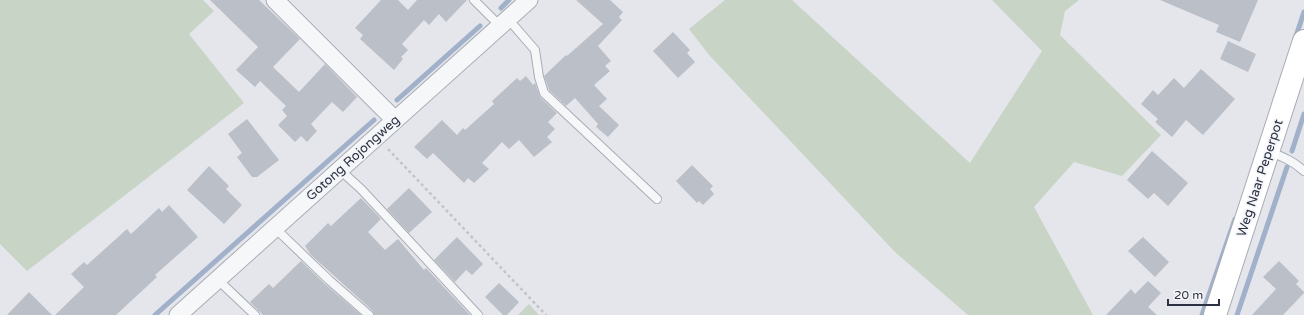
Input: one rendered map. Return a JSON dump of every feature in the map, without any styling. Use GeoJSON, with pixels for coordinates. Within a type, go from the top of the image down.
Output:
{"type":"FeatureCollection","features":[{"type":"Feature","properties":{"kind":"street"},"geometry":{"type":"LineString","coordinates":[[275,0],[395,120]]}},
{"type":"Feature","properties":{"kind":"street","name":"Gotong Rojongweg"},"geometry":{"type":"LineString","coordinates":[[178,315],[529,0]]}},
{"type":"Feature","properties":{"kind":"street","name":"Weg Naar Peperpot"},"geometry":{"type":"LineString","coordinates":[[1215,315],[1294,82],[1304,41]]}},
{"type":"Feature","properties":{"kind":"lane"},"geometry":{"type":"LineString","coordinates":[[474,0],[504,22],[535,50],[539,77],[544,93],[657,199]]}},
{"type":"Feature","properties":{"kind":"lane"},"geometry":{"type":"LineString","coordinates":[[1269,152],[1284,157],[1295,163],[1304,171]]}},
{"type":"Feature","properties":{"kind":"lane"},"geometry":{"type":"LineString","coordinates":[[340,170],[361,189],[478,315]]}},
{"type":"Feature","properties":{"kind":"lane"},"geometry":{"type":"LineString","coordinates":[[275,228],[329,280],[369,315]]}},
{"type":"Feature","properties":{"kind":"lane"},"geometry":{"type":"LineString","coordinates":[[217,279],[255,315]]}},
{"type":"Feature","properties":{"kind":"path"},"geometry":{"type":"LineString","coordinates":[[376,137],[546,315]]}},
{"type":"Feature","properties":{"kind":"green space"},"geometry":{"type":"Polygon","coordinates":[[[0,0],[203,0],[214,11],[189,34],[244,103],[27,271],[0,244],[0,0]]]}},
{"type":"Feature","properties":{"kind":"green space"},"geometry":{"type":"Polygon","coordinates":[[[725,0],[792,0],[970,163],[1042,51],[992,0],[1079,0],[1065,11],[1060,35],[1161,135],[1122,176],[1074,162],[1034,207],[1093,315],[968,315],[895,252],[710,56],[689,29],[725,0]]]}},
{"type":"Feature","properties":{"kind":"green space"},"geometry":{"type":"Polygon","coordinates":[[[529,304],[539,315],[518,315],[529,304]]]}},
{"type":"Feature","properties":{"kind":"building"},"geometry":{"type":"Polygon","coordinates":[[[210,0],[259,0],[300,39],[273,67],[299,92],[325,64],[357,97],[343,112],[332,102],[311,124],[317,131],[307,142],[301,136],[295,142],[278,125],[287,116],[282,110],[286,106],[260,81],[255,87],[236,70],[258,47],[210,0]]]}},
{"type":"Feature","properties":{"kind":"building"},"geometry":{"type":"Polygon","coordinates":[[[381,0],[398,0],[408,10],[417,0],[467,0],[446,22],[439,14],[429,25],[424,20],[402,44],[408,50],[401,57],[403,59],[394,70],[360,39],[363,35],[355,28],[381,0]]]}},
{"type":"Feature","properties":{"kind":"building"},"geometry":{"type":"Polygon","coordinates":[[[576,0],[610,0],[623,12],[619,17],[622,20],[598,46],[611,61],[605,66],[610,71],[594,85],[607,99],[599,106],[619,125],[608,137],[596,127],[598,124],[575,98],[566,106],[549,90],[544,76],[566,55],[567,56],[603,24],[576,0]]]}},
{"type":"Feature","properties":{"kind":"building"},"geometry":{"type":"Polygon","coordinates":[[[1160,0],[1258,0],[1240,42],[1216,32],[1219,25],[1160,0]]]}},
{"type":"Feature","properties":{"kind":"building"},"geometry":{"type":"Polygon","coordinates":[[[673,32],[690,50],[687,53],[695,62],[678,78],[653,51],[673,32]]]}},
{"type":"Feature","properties":{"kind":"building"},"geometry":{"type":"Polygon","coordinates":[[[1228,41],[1256,54],[1248,72],[1220,59],[1228,41]]]}},
{"type":"Feature","properties":{"kind":"building"},"geometry":{"type":"Polygon","coordinates":[[[1201,69],[1235,99],[1203,135],[1186,120],[1172,137],[1155,122],[1158,119],[1141,104],[1153,90],[1158,95],[1174,78],[1184,88],[1201,69]]]}},
{"type":"Feature","properties":{"kind":"building"},"geometry":{"type":"Polygon","coordinates":[[[526,76],[533,85],[535,83],[540,97],[557,113],[548,122],[555,129],[547,137],[552,142],[534,157],[519,140],[509,149],[502,142],[482,163],[489,169],[474,183],[468,178],[464,183],[433,153],[427,159],[414,147],[442,120],[457,135],[463,128],[465,130],[494,104],[492,101],[517,78],[520,81],[526,76]]]}},
{"type":"Feature","properties":{"kind":"building"},"geometry":{"type":"Polygon","coordinates":[[[247,119],[279,160],[257,177],[252,177],[237,157],[242,153],[228,134],[247,119]]]}},
{"type":"Feature","properties":{"kind":"building"},"geometry":{"type":"Polygon","coordinates":[[[1152,151],[1188,183],[1168,206],[1154,193],[1148,199],[1127,180],[1152,151]]]}},
{"type":"Feature","properties":{"kind":"building"},"geometry":{"type":"Polygon","coordinates":[[[692,165],[713,186],[710,189],[714,194],[703,205],[699,201],[697,203],[676,181],[692,165]]]}},
{"type":"Feature","properties":{"kind":"building"},"geometry":{"type":"Polygon","coordinates":[[[209,166],[229,186],[226,189],[242,205],[224,224],[187,190],[209,166]]]}},
{"type":"Feature","properties":{"kind":"building"},"geometry":{"type":"Polygon","coordinates":[[[409,188],[432,212],[409,233],[387,209],[409,188]]]}},
{"type":"Feature","properties":{"kind":"building"},"geometry":{"type":"Polygon","coordinates":[[[361,198],[381,219],[368,232],[385,250],[398,239],[424,270],[426,268],[470,315],[374,315],[373,311],[311,255],[305,246],[328,223],[331,226],[361,198]]]}},
{"type":"Feature","properties":{"kind":"building"},"geometry":{"type":"Polygon","coordinates":[[[169,205],[198,237],[155,275],[157,277],[116,315],[55,315],[84,287],[71,274],[84,262],[87,265],[127,229],[131,234],[159,208],[162,212],[169,205]]]}},
{"type":"Feature","properties":{"kind":"building"},"geometry":{"type":"Polygon","coordinates":[[[457,237],[483,264],[472,275],[466,270],[455,282],[434,260],[457,237]]]}},
{"type":"Feature","properties":{"kind":"building"},"geometry":{"type":"Polygon","coordinates":[[[1143,237],[1169,262],[1155,277],[1128,251],[1143,237]]]}},
{"type":"Feature","properties":{"kind":"building"},"geometry":{"type":"Polygon","coordinates":[[[301,261],[361,315],[263,315],[250,302],[269,284],[273,288],[301,261]]]}},
{"type":"Feature","properties":{"kind":"building"},"geometry":{"type":"Polygon","coordinates":[[[1279,261],[1299,281],[1296,284],[1304,293],[1283,315],[1252,315],[1276,289],[1263,277],[1279,261]]]}},
{"type":"Feature","properties":{"kind":"building"},"geometry":{"type":"Polygon","coordinates":[[[1148,281],[1161,293],[1148,307],[1157,315],[1106,315],[1131,289],[1135,294],[1148,281]]]}},
{"type":"Feature","properties":{"kind":"building"},"geometry":{"type":"Polygon","coordinates":[[[499,283],[519,302],[507,315],[503,315],[485,297],[499,283]]]}},
{"type":"Feature","properties":{"kind":"building"},"geometry":{"type":"Polygon","coordinates":[[[29,292],[52,315],[7,315],[29,292]]]}},
{"type":"Feature","properties":{"kind":"waterway"},"geometry":{"type":"LineString","coordinates":[[501,8],[509,0]]}},
{"type":"Feature","properties":{"kind":"waterway"},"geometry":{"type":"LineString","coordinates":[[1295,39],[1304,12]]}},
{"type":"Feature","properties":{"kind":"waterway"},"geometry":{"type":"LineString","coordinates":[[397,100],[480,26]]}},
{"type":"Feature","properties":{"kind":"waterway"},"geometry":{"type":"LineString","coordinates":[[1292,151],[1304,114]]}},
{"type":"Feature","properties":{"kind":"waterway"},"geometry":{"type":"LineString","coordinates":[[155,315],[374,120]]}},
{"type":"Feature","properties":{"kind":"waterway"},"geometry":{"type":"LineString","coordinates":[[1237,315],[1287,167]]}},
{"type":"Feature","properties":{"kind":"waterway"},"geometry":{"type":"LineString","coordinates":[[1202,315],[1235,219]]}}]}
